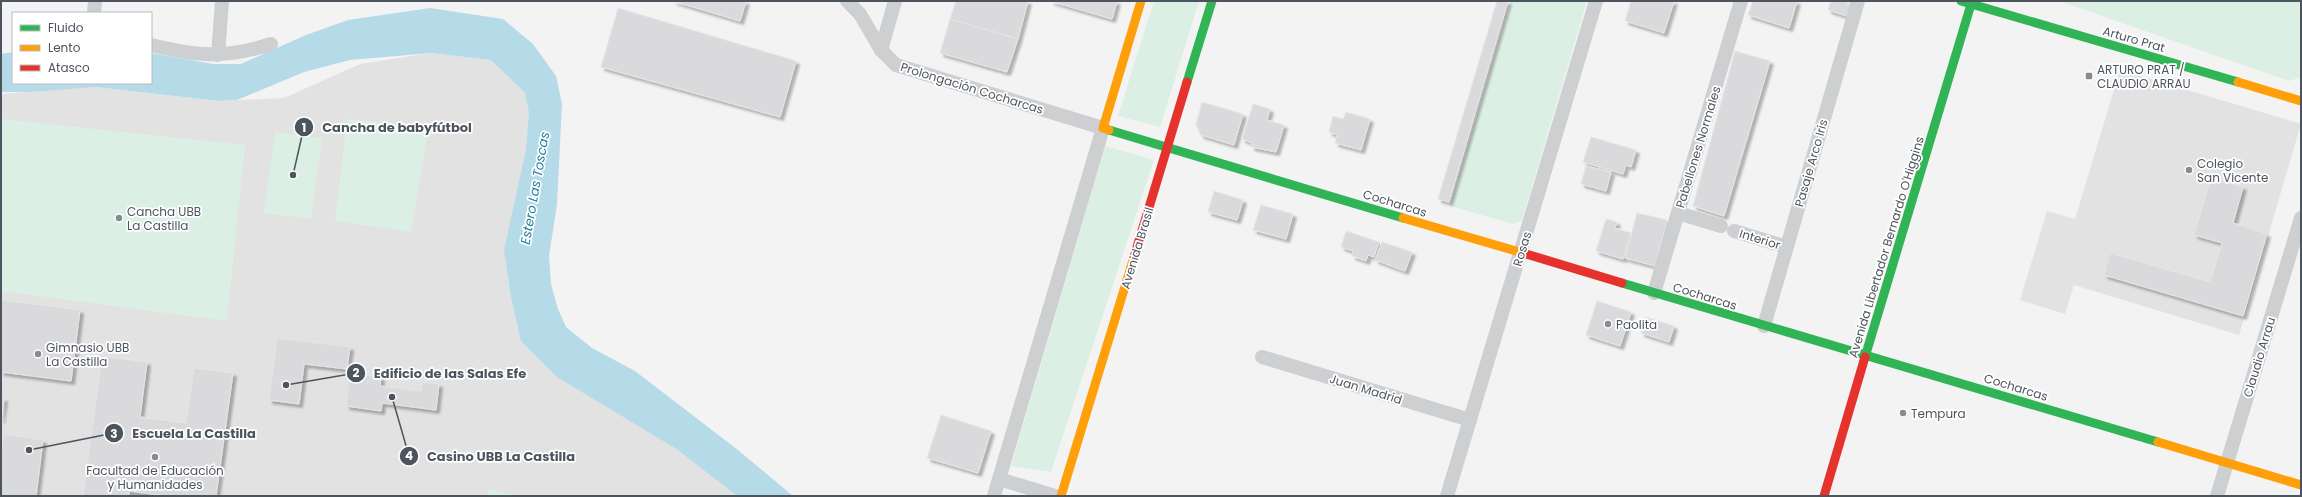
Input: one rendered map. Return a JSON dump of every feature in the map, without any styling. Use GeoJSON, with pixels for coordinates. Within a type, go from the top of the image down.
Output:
{"type":"FeatureCollection","features":[{"type":"Feature","properties":{"kind":"street"},"geometry":{"type":"LineString","coordinates":[[94,12],[95,1]]}},
{"type":"Feature","properties":{"kind":"street"},"geometry":{"type":"LineString","coordinates":[[218,55],[222,1]]}},
{"type":"Feature","properties":{"kind":"street","name":"Prolongación Cocharcas"},"geometry":{"type":"LineString","coordinates":[[847,1],[860,14],[881,50],[896,65],[908,70],[1103,128]]}},
{"type":"Feature","properties":{"kind":"street"},"geometry":{"type":"LineString","coordinates":[[881,50],[895,1]]}},
{"type":"Feature","properties":{"kind":"street"},"geometry":{"type":"LineString","coordinates":[[994,496],[1141,1]]}},
{"type":"Feature","properties":{"kind":"street","name":"Avenida Brasil"},"geometry":{"type":"LineString","coordinates":[[1061,496],[1212,1]]}},
{"type":"Feature","properties":{"kind":"street","name":"Rosas"},"geometry":{"type":"LineString","coordinates":[[1447,496],[1596,1]]}},
{"type":"Feature","properties":{"kind":"street","name":"Pabellones Normales"},"geometry":{"type":"LineString","coordinates":[[1654,293],[1741,1]]}},
{"type":"Feature","properties":{"kind":"street","name":"Pasaje Arco Iris"},"geometry":{"type":"LineString","coordinates":[[1764,326],[1858,1]]}},
{"type":"Feature","properties":{"kind":"street","name":"Arturo Prat"},"geometry":{"type":"LineString","coordinates":[[1961,1],[1973,2],[2301,101]]}},
{"type":"Feature","properties":{"kind":"street","name":"Avenida Libertador Bernardo O'Higgins"},"geometry":{"type":"LineString","coordinates":[[1825,496],[1973,2]]}},
{"type":"Feature","properties":{"kind":"street"},"geometry":{"type":"LineString","coordinates":[[152,44],[172,50],[218,55],[250,51],[271,44]]}},
{"type":"Feature","properties":{"kind":"street","name":"Cocharcas"},"geometry":{"type":"LineString","coordinates":[[1103,128],[2301,485]]}},
{"type":"Feature","properties":{"kind":"street","name":"Interior"},"geometry":{"type":"LineString","coordinates":[[1678,213],[1786,247]]}},
{"type":"Feature","properties":{"kind":"street","name":"Claudio Arrau"},"geometry":{"type":"LineString","coordinates":[[2217,496],[2301,218]]}},
{"type":"Feature","properties":{"kind":"street","name":"Juan Madrid"},"geometry":{"type":"LineString","coordinates":[[1262,357],[1470,420]]}},
{"type":"Feature","properties":{"kind":"street"},"geometry":{"type":"LineString","coordinates":[[999,479],[1055,496]]}},
{"type":"Feature","properties":{"kind":"shaded area"},"geometry":{"type":"Polygon","coordinates":[[[431,53],[491,60],[525,93],[534,135],[511,297],[675,448],[737,496],[1,496],[1,94],[96,87],[219,101],[284,98],[360,64],[431,53]]]}},
{"type":"Feature","properties":{"kind":"shaded area","name":"Colegio San Vicente"},"geometry":{"type":"Polygon","coordinates":[[[2120,70],[2301,124],[2239,335],[2074,285],[2065,314],[2020,300],[2047,211],[2075,219],[2120,70]]]}},
{"type":"Feature","properties":{"kind":"green space"},"geometry":{"type":"Polygon","coordinates":[[[1154,1],[1199,1],[1160,127],[1118,116],[1154,1]]]}},
{"type":"Feature","properties":{"kind":"green space"},"geometry":{"type":"Polygon","coordinates":[[[1511,1],[1587,1],[1522,220],[1514,224],[1450,206],[1511,1]]]}},
{"type":"Feature","properties":{"kind":"green space"},"geometry":{"type":"Polygon","coordinates":[[[2059,1],[2301,1],[2301,77],[2289,81],[2059,1]]]}},
{"type":"Feature","properties":{"kind":"green space","name":"Cancha UBB La Castilla"},"geometry":{"type":"Polygon","coordinates":[[[1,119],[245,145],[227,321],[1,291],[1,119]]]}},
{"type":"Feature","properties":{"kind":"green space"},"geometry":{"type":"Polygon","coordinates":[[[347,119],[429,127],[411,232],[335,221],[347,119]]]}},
{"type":"Feature","properties":{"kind":"green space"},"geometry":{"type":"Polygon","coordinates":[[[275,132],[322,138],[311,219],[264,213],[275,132]]]}},
{"type":"Feature","properties":{"kind":"green space"},"geometry":{"type":"Polygon","coordinates":[[[1105,146],[1154,160],[1051,472],[1011,466],[1105,146]]]}},
{"type":"Feature","properties":{"kind":"green space"},"geometry":{"type":"Polygon","coordinates":[[[489,489],[517,496],[487,496],[489,489]]]}},
{"type":"Feature","properties":{"kind":"water","name":"Estero Las Toscas"},"geometry":{"type":"Polygon","coordinates":[[[430,8],[503,19],[533,44],[556,76],[562,104],[557,204],[549,256],[551,284],[558,309],[566,327],[592,348],[635,371],[738,450],[793,496],[737,496],[675,448],[557,377],[521,341],[511,297],[504,250],[526,150],[529,113],[525,93],[491,60],[431,53],[350,60],[304,72],[237,100],[219,101],[96,87],[31,92],[1,92],[1,54],[12,52],[12,84],[152,84],[152,53],[213,64],[241,64],[306,35],[348,20],[430,8]]]}},
{"type":"Feature","properties":{"kind":"building"},"geometry":{"type":"Polygon","coordinates":[[[673,1],[746,1],[740,21],[673,1]]]}},
{"type":"Feature","properties":{"kind":"building"},"geometry":{"type":"Polygon","coordinates":[[[956,1],[1028,1],[1018,39],[950,19],[956,1]]]}},
{"type":"Feature","properties":{"kind":"building"},"geometry":{"type":"Polygon","coordinates":[[[1050,1],[1117,1],[1112,19],[1050,1]]]}},
{"type":"Feature","properties":{"kind":"building"},"geometry":{"type":"Polygon","coordinates":[[[1497,1],[1508,1],[1449,202],[1438,199],[1497,1]]]}},
{"type":"Feature","properties":{"kind":"building"},"geometry":{"type":"Polygon","coordinates":[[[1631,1],[1674,1],[1664,33],[1625,21],[1631,1]]]}},
{"type":"Feature","properties":{"kind":"building"},"geometry":{"type":"Polygon","coordinates":[[[1753,1],[1797,1],[1789,28],[1748,15],[1753,1]]]}},
{"type":"Feature","properties":{"kind":"building"},"geometry":{"type":"Polygon","coordinates":[[[1831,1],[1848,1],[1847,4],[1851,5],[1847,16],[1828,10],[1831,1]]]}},
{"type":"Feature","properties":{"kind":"building"},"geometry":{"type":"Polygon","coordinates":[[[618,8],[796,61],[780,117],[601,67],[618,8]]]}},
{"type":"Feature","properties":{"kind":"building"},"geometry":{"type":"Polygon","coordinates":[[[950,19],[1018,39],[1007,72],[940,53],[950,19]]]}},
{"type":"Feature","properties":{"kind":"building"},"geometry":{"type":"Polygon","coordinates":[[[1735,51],[1770,61],[1724,216],[1693,206],[1735,51]]]}},
{"type":"Feature","properties":{"kind":"building"},"geometry":{"type":"Polygon","coordinates":[[[1202,102],[1243,114],[1234,145],[1201,135],[1196,125],[1202,102]]]}},
{"type":"Feature","properties":{"kind":"building"},"geometry":{"type":"Polygon","coordinates":[[[1253,104],[1270,109],[1267,120],[1284,125],[1276,152],[1251,147],[1252,143],[1242,139],[1253,104]]]}},
{"type":"Feature","properties":{"kind":"building"},"geometry":{"type":"Polygon","coordinates":[[[1346,112],[1370,119],[1361,150],[1335,143],[1337,135],[1329,132],[1333,116],[1343,119],[1346,112]]]}},
{"type":"Feature","properties":{"kind":"building"},"geometry":{"type":"Polygon","coordinates":[[[1591,137],[1636,150],[1631,167],[1626,165],[1623,174],[1583,162],[1591,137]]]}},
{"type":"Feature","properties":{"kind":"building"},"geometry":{"type":"Polygon","coordinates":[[[1586,166],[1611,172],[1606,191],[1581,184],[1586,166]]]}},
{"type":"Feature","properties":{"kind":"building"},"geometry":{"type":"Polygon","coordinates":[[[2211,178],[2243,187],[2233,223],[2267,234],[2243,316],[2104,275],[2110,253],[2210,282],[2222,243],[2194,235],[2211,178]]]}},
{"type":"Feature","properties":{"kind":"building"},"geometry":{"type":"Polygon","coordinates":[[[1214,191],[1243,200],[1237,220],[1208,212],[1214,191]]]}},
{"type":"Feature","properties":{"kind":"building"},"geometry":{"type":"Polygon","coordinates":[[[1261,205],[1293,214],[1286,239],[1253,230],[1261,205]]]}},
{"type":"Feature","properties":{"kind":"building"},"geometry":{"type":"Polygon","coordinates":[[[1637,213],[1667,220],[1655,266],[1625,258],[1637,213]]]}},
{"type":"Feature","properties":{"kind":"building"},"geometry":{"type":"Polygon","coordinates":[[[1606,219],[1617,222],[1615,228],[1631,233],[1623,259],[1596,251],[1606,219]]]}},
{"type":"Feature","properties":{"kind":"building"},"geometry":{"type":"Polygon","coordinates":[[[1346,231],[1379,242],[1374,257],[1368,255],[1366,261],[1352,256],[1353,251],[1341,247],[1346,231]]]}},
{"type":"Feature","properties":{"kind":"building"},"geometry":{"type":"Polygon","coordinates":[[[1382,242],[1412,252],[1405,271],[1375,260],[1382,242]]]}},
{"type":"Feature","properties":{"kind":"building","name":"Gimnasio UBB La Castilla"},"geometry":{"type":"Polygon","coordinates":[[[1,300],[80,310],[71,381],[1,372],[1,300]]]}},
{"type":"Feature","properties":{"kind":"building","name":"Paolita"},"geometry":{"type":"Polygon","coordinates":[[[1597,301],[1631,312],[1620,346],[1586,335],[1597,301]]]}},
{"type":"Feature","properties":{"kind":"building"},"geometry":{"type":"Polygon","coordinates":[[[1646,317],[1674,326],[1669,342],[1641,333],[1646,317]]]}},
{"type":"Feature","properties":{"kind":"building"},"geometry":{"type":"Polygon","coordinates":[[[277,338],[350,347],[347,369],[304,364],[299,404],[269,400],[277,338]]]}},
{"type":"Feature","properties":{"kind":"building","name":"Facultad de Educación y Humanidades"},"geometry":{"type":"Polygon","coordinates":[[[102,356],[147,362],[140,417],[186,423],[194,368],[233,373],[216,496],[167,496],[129,491],[129,496],[83,496],[102,356]]]}},
{"type":"Feature","properties":{"kind":"building"},"geometry":{"type":"Polygon","coordinates":[[[350,373],[381,377],[380,386],[421,391],[422,382],[439,384],[436,410],[382,403],[381,411],[346,406],[350,373]]]}},
{"type":"Feature","properties":{"kind":"building"},"geometry":{"type":"Polygon","coordinates":[[[1,398],[4,398],[1,420],[1,398]]]}},
{"type":"Feature","properties":{"kind":"building"},"geometry":{"type":"Polygon","coordinates":[[[941,415],[991,431],[978,473],[927,458],[941,415]]]}},
{"type":"Feature","properties":{"kind":"building"},"geometry":{"type":"Polygon","coordinates":[[[4,434],[43,440],[36,496],[1,496],[1,454],[4,434]]]}},
{"type":"Feature","properties":{"kind":"traffic: fast"},"geometry":{"type":"LineString","coordinates":[[1187,82],[1212,1]]}},
{"type":"Feature","properties":{"kind":"traffic: fast"},"geometry":{"type":"LineString","coordinates":[[1961,1],[2238,82]]}},
{"type":"Feature","properties":{"kind":"traffic: fast"},"geometry":{"type":"LineString","coordinates":[[1865,357],[1972,1]]}},
{"type":"Feature","properties":{"kind":"traffic: fast"},"geometry":{"type":"LineString","coordinates":[[1109,130],[1403,218]]}},
{"type":"Feature","properties":{"kind":"traffic: fast"},"geometry":{"type":"LineString","coordinates":[[1622,283],[2158,442]]}},
{"type":"Feature","properties":{"kind":"traffic: slow"},"geometry":{"type":"LineString","coordinates":[[1109,130],[1103,128],[1141,1]]}},
{"type":"Feature","properties":{"kind":"traffic: slow"},"geometry":{"type":"LineString","coordinates":[[2238,82],[2301,101]]}},
{"type":"Feature","properties":{"kind":"traffic: slow"},"geometry":{"type":"LineString","coordinates":[[1403,218],[1523,253]]}},
{"type":"Feature","properties":{"kind":"traffic: slow"},"geometry":{"type":"LineString","coordinates":[[1061,496],[1134,257]]}},
{"type":"Feature","properties":{"kind":"traffic: slow"},"geometry":{"type":"LineString","coordinates":[[2158,442],[2301,485]]}},
{"type":"Feature","properties":{"kind":"traffic: jam"},"geometry":{"type":"LineString","coordinates":[[1134,257],[1187,82]]}},
{"type":"Feature","properties":{"kind":"traffic: jam"},"geometry":{"type":"LineString","coordinates":[[1523,253],[1622,283]]}},
{"type":"Feature","properties":{"kind":"traffic: jam"},"geometry":{"type":"LineString","coordinates":[[1824,496],[1865,357]]}},
{"type":"Feature","properties":{"kind":"place","name":"ARTURO PRAT / CLAUDIO ARRAU"},"geometry":{"type":"Point","coordinates":[2089,76]}},
{"type":"Feature","properties":{"kind":"place","name":"Colegio San Vicente"},"geometry":{"type":"Point","coordinates":[2189,170]}},
{"type":"Feature","properties":{"kind":"place","name":"Cancha de babyfútbol"},"geometry":{"type":"Point","coordinates":[293,175]}},
{"type":"Feature","properties":{"kind":"place","name":"Cancha UBB La Castilla"},"geometry":{"type":"Point","coordinates":[119,218]}},
{"type":"Feature","properties":{"kind":"place","name":"Paolita"},"geometry":{"type":"Point","coordinates":[1608,324]}},
{"type":"Feature","properties":{"kind":"place","name":"Gimnasio UBB La Castilla"},"geometry":{"type":"Point","coordinates":[38,354]}},
{"type":"Feature","properties":{"kind":"place","name":"Edificio de las Salas Efe"},"geometry":{"type":"Point","coordinates":[286,385]}},
{"type":"Feature","properties":{"kind":"place","name":"Casino UBB La Castilla"},"geometry":{"type":"Point","coordinates":[392,397]}},
{"type":"Feature","properties":{"kind":"place","name":"Tempura"},"geometry":{"type":"Point","coordinates":[1903,413]}},
{"type":"Feature","properties":{"kind":"place","name":"Escuela La Castilla"},"geometry":{"type":"Point","coordinates":[29,450]}},
{"type":"Feature","properties":{"kind":"place","name":"Facultad de Educación y Humanidades"},"geometry":{"type":"Point","coordinates":[155,457]}}]}
